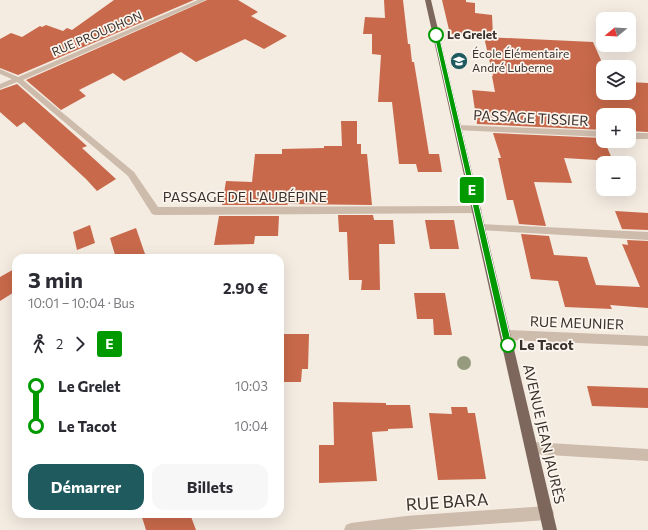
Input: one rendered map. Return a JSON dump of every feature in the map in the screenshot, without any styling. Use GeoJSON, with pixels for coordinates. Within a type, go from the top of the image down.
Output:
{"type":"FeatureCollection","features":[{"type":"Feature","properties":{"kind":"main road","name":"AVENUE JEAN JAURÈS"},"geometry":{"type":"LineString","coordinates":[[428,0],[550,530]]}},
{"type":"Feature","properties":{"kind":"street","name":"RUE PROUDHON"},"geometry":{"type":"LineString","coordinates":[[0,87],[203,0]]}},
{"type":"Feature","properties":{"kind":"street"},"geometry":{"type":"LineString","coordinates":[[0,71],[19,80]]}},
{"type":"Feature","properties":{"kind":"street","name":"PASSAGE DE L'AUBÉPINE"},"geometry":{"type":"LineString","coordinates":[[19,80],[131,174],[155,211],[477,210]]}},
{"type":"Feature","properties":{"kind":"street","name":"PASSAGE TISSIER"},"geometry":{"type":"LineString","coordinates":[[458,128],[596,134]]}},
{"type":"Feature","properties":{"kind":"street"},"geometry":{"type":"LineString","coordinates":[[636,136],[648,136]]}},
{"type":"Feature","properties":{"kind":"street","name":"RUE MEUNIER"},"geometry":{"type":"LineString","coordinates":[[506,335],[648,341]]}},
{"type":"Feature","properties":{"kind":"street","name":"RUE BARA"},"geometry":{"type":"LineString","coordinates":[[351,530],[406,523],[547,513]]}},
{"type":"Feature","properties":{"kind":"lane"},"geometry":{"type":"LineString","coordinates":[[480,227],[648,236]]}},
{"type":"Feature","properties":{"kind":"lane"},"geometry":{"type":"LineString","coordinates":[[532,448],[648,456]]}},
{"type":"Feature","properties":{"kind":"building"},"geometry":{"type":"Polygon","coordinates":[[[114,0],[194,0],[18,75],[0,68],[0,39],[11,33],[22,37],[40,26],[42,27],[46,25],[63,31],[67,28],[72,30],[114,0]]]}},
{"type":"Feature","properties":{"kind":"building"},"geometry":{"type":"Polygon","coordinates":[[[207,0],[238,0],[258,12],[251,16],[287,36],[264,49],[245,39],[196,62],[181,52],[124,81],[113,73],[79,90],[86,96],[61,110],[26,80],[207,0]]]}},
{"type":"Feature","properties":{"kind":"building"},"geometry":{"type":"Polygon","coordinates":[[[384,0],[403,0],[408,44],[410,44],[412,62],[414,62],[429,154],[439,154],[442,172],[418,172],[416,164],[399,164],[392,102],[378,102],[381,55],[372,54],[372,34],[363,34],[365,17],[385,18],[384,0]]]}},
{"type":"Feature","properties":{"kind":"building"},"geometry":{"type":"Polygon","coordinates":[[[442,0],[466,0],[466,2],[475,3],[475,13],[492,15],[493,36],[450,34],[442,0]]]}},
{"type":"Feature","properties":{"kind":"building"},"geometry":{"type":"Polygon","coordinates":[[[484,37],[593,42],[596,52],[601,60],[596,60],[596,100],[636,100],[636,82],[648,83],[648,132],[636,131],[636,108],[596,108],[596,130],[477,124],[472,90],[495,92],[484,37]]]}},
{"type":"Feature","properties":{"kind":"building"},"geometry":{"type":"Polygon","coordinates":[[[17,84],[87,146],[82,148],[116,179],[97,191],[24,122],[17,127],[0,112],[0,90],[17,84]]]}},
{"type":"Feature","properties":{"kind":"building"},"geometry":{"type":"Polygon","coordinates":[[[341,121],[357,121],[357,144],[361,144],[361,154],[367,154],[372,205],[222,205],[226,181],[252,182],[255,154],[282,154],[282,149],[342,146],[341,121]]]}},
{"type":"Feature","properties":{"kind":"building"},"geometry":{"type":"Polygon","coordinates":[[[493,133],[596,138],[596,148],[607,148],[611,156],[596,156],[596,160],[564,158],[572,183],[534,182],[546,226],[519,224],[513,200],[507,200],[498,158],[501,158],[493,133]]]}},
{"type":"Feature","properties":{"kind":"building"},"geometry":{"type":"Polygon","coordinates":[[[615,211],[648,213],[648,230],[622,229],[615,211]]]}},
{"type":"Feature","properties":{"kind":"building"},"geometry":{"type":"Polygon","coordinates":[[[338,215],[373,215],[374,220],[393,220],[395,244],[379,244],[380,290],[361,290],[362,280],[349,280],[347,232],[339,232],[338,215]]]}},
{"type":"Feature","properties":{"kind":"building"},"geometry":{"type":"Polygon","coordinates":[[[219,216],[279,216],[278,236],[255,236],[254,244],[214,245],[219,216]]]}},
{"type":"Feature","properties":{"kind":"building"},"geometry":{"type":"Polygon","coordinates":[[[425,220],[454,220],[459,249],[430,249],[425,220]]]}},
{"type":"Feature","properties":{"kind":"building"},"geometry":{"type":"Polygon","coordinates":[[[90,225],[95,243],[77,250],[73,232],[90,225]]]}},
{"type":"Feature","properties":{"kind":"building"},"geometry":{"type":"Polygon","coordinates":[[[136,228],[145,254],[115,254],[110,238],[136,228]]]}},
{"type":"Feature","properties":{"kind":"building"},"geometry":{"type":"Polygon","coordinates":[[[521,234],[549,236],[554,255],[587,257],[596,285],[640,287],[622,244],[628,245],[627,240],[648,241],[648,308],[610,305],[612,309],[565,307],[558,281],[531,279],[521,234]]]}},
{"type":"Feature","properties":{"kind":"building"},"geometry":{"type":"Polygon","coordinates":[[[12,270],[12,294],[0,301],[0,277],[12,270]]]}},
{"type":"Feature","properties":{"kind":"building"},"geometry":{"type":"Polygon","coordinates":[[[414,293],[445,293],[452,335],[434,335],[433,319],[417,319],[414,293]]]}},
{"type":"Feature","properties":{"kind":"building"},"geometry":{"type":"Polygon","coordinates":[[[284,334],[309,334],[308,369],[302,369],[301,382],[284,382],[284,334]]]}},
{"type":"Feature","properties":{"kind":"building"},"geometry":{"type":"Polygon","coordinates":[[[587,386],[648,388],[648,408],[592,406],[587,386]]]}},
{"type":"Feature","properties":{"kind":"building"},"geometry":{"type":"Polygon","coordinates":[[[333,402],[410,405],[413,428],[388,429],[388,431],[372,432],[377,481],[319,483],[319,445],[334,445],[333,402]]]}},
{"type":"Feature","properties":{"kind":"building"},"geometry":{"type":"Polygon","coordinates":[[[451,407],[467,407],[468,413],[475,413],[486,479],[438,480],[429,413],[452,414],[451,407]]]}},
{"type":"Feature","properties":{"kind":"building"},"geometry":{"type":"Polygon","coordinates":[[[142,518],[192,518],[196,530],[146,530],[142,518]]]}},
{"type":"Feature","properties":{"kind":"bus line","name":"E"},"geometry":{"type":"LineString","coordinates":[[436,35],[508,345]]}},
{"type":"Feature","properties":{"kind":"place","name":"Le Grelet"},"geometry":{"type":"Point","coordinates":[436,35]}},
{"type":"Feature","properties":{"kind":"place","name":"École Élémentaire André Luberne"},"geometry":{"type":"Point","coordinates":[459,61]}},
{"type":"Feature","properties":{"kind":"place","name":"Le Tacot"},"geometry":{"type":"Point","coordinates":[508,345]}}]}
